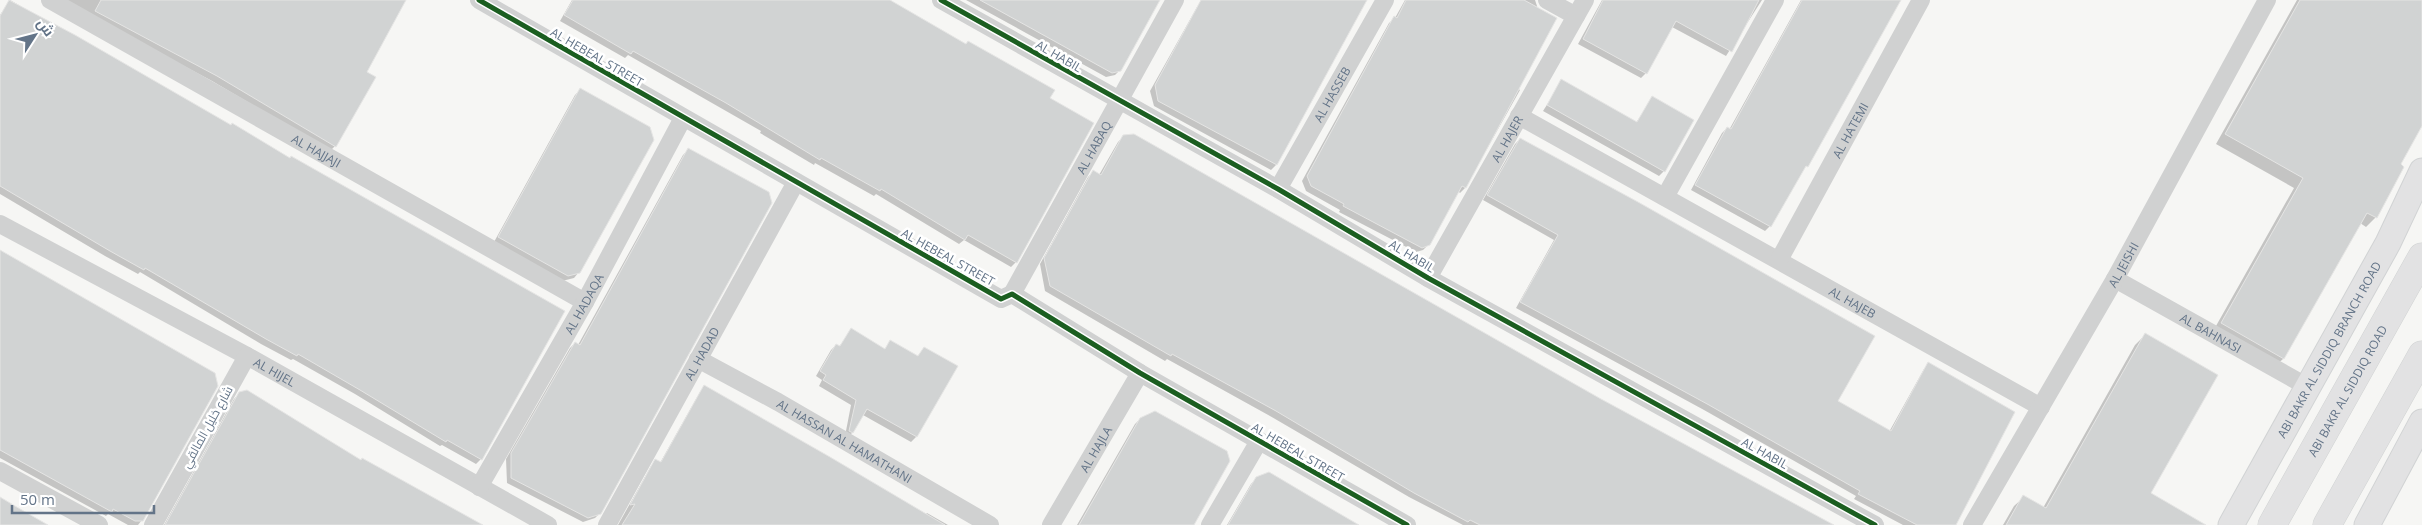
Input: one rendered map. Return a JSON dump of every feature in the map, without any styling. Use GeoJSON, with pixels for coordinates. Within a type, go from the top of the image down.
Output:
{"type":"FeatureCollection","features":[{"type":"Feature","properties":{"kind":"main road","name":"ABI BAKR AL SIDDIQ ROAD"},"geometry":{"type":"LineString","coordinates":[[2272,525],[2422,257]]}},
{"type":"Feature","properties":{"kind":"main road"},"geometry":{"type":"LineString","coordinates":[[2327,525],[2422,355]]}},
{"type":"Feature","properties":{"kind":"street","name":"AL HAJJAJI"},"geometry":{"type":"LineString","coordinates":[[50,0],[585,302]]}},
{"type":"Feature","properties":{"kind":"street","name":"AL HEBEAL STREET"},"geometry":{"type":"LineString","coordinates":[[479,0],[1001,298],[1012,294],[1140,373],[1407,525]]}},
{"type":"Feature","properties":{"kind":"street","name":"AL HABIL"},"geometry":{"type":"LineString","coordinates":[[941,0],[1278,189],[1428,278],[1875,525]]}},
{"type":"Feature","properties":{"kind":"street","name":"AL HABAQ"},"geometry":{"type":"LineString","coordinates":[[1012,294],[1175,0]]}},
{"type":"Feature","properties":{"kind":"street","name":"AL HASSEB"},"geometry":{"type":"LineString","coordinates":[[1278,189],[1385,0]]}},
{"type":"Feature","properties":{"kind":"street"},"geometry":{"type":"LineString","coordinates":[[1547,0],[1576,16]]}},
{"type":"Feature","properties":{"kind":"street","name":"AL HAJER"},"geometry":{"type":"LineString","coordinates":[[1428,278],[1585,0]]}},
{"type":"Feature","properties":{"kind":"street"},"geometry":{"type":"LineString","coordinates":[[1665,197],[1775,0]]}},
{"type":"Feature","properties":{"kind":"street","name":"AL HATEMI"},"geometry":{"type":"LineString","coordinates":[[1779,260],[1920,0]]}},
{"type":"Feature","properties":{"kind":"street","name":"AL JEISHI"},"geometry":{"type":"LineString","coordinates":[[1972,525],[2114,280],[2267,0]]}},
{"type":"Feature","properties":{"kind":"street","name":"AL HAJEB"},"geometry":{"type":"LineString","coordinates":[[1519,116],[2041,407]]}},
{"type":"Feature","properties":{"kind":"street","name":"AL HADAQA"},"geometry":{"type":"LineString","coordinates":[[479,487],[585,302],[683,118]]}},
{"type":"Feature","properties":{"kind":"street","name":"ABI BAKR AL SIDDIQ BRANCH ROAD"},"geometry":{"type":"LineString","coordinates":[[2231,525],[2397,225],[2422,171]]}},
{"type":"Feature","properties":{"kind":"street","name":"AL HADAD"},"geometry":{"type":"LineString","coordinates":[[607,525],[796,182]]}},
{"type":"Feature","properties":{"kind":"street"},"geometry":{"type":"LineString","coordinates":[[2397,225],[2422,191]]}},
{"type":"Feature","properties":{"kind":"street","name":"AL HIJEL"},"geometry":{"type":"LineString","coordinates":[[0,224],[247,356],[548,525]]}},
{"type":"Feature","properties":{"kind":"street","name":"AL BAHNASI"},"geometry":{"type":"LineString","coordinates":[[2114,280],[2308,387]]}},
{"type":"Feature","properties":{"kind":"street","name":"شارع خليل المالقي"},"geometry":{"type":"LineString","coordinates":[[153,525],[247,356]]}},
{"type":"Feature","properties":{"kind":"street","name":"AL HASSAN AL HAMATHANI"},"geometry":{"type":"LineString","coordinates":[[698,359],[778,402],[990,525]]}},
{"type":"Feature","properties":{"kind":"street","name":"AL HAJLA"},"geometry":{"type":"LineString","coordinates":[[1051,525],[1140,373]]}},
{"type":"Feature","properties":{"kind":"street"},"geometry":{"type":"LineString","coordinates":[[2367,525],[2416,451],[2422,422]]}},
{"type":"Feature","properties":{"kind":"street"},"geometry":{"type":"LineString","coordinates":[[1210,525],[1259,441]]}},
{"type":"Feature","properties":{"kind":"street"},"geometry":{"type":"LineString","coordinates":[[0,471],[99,525]]}},
{"type":"Feature","properties":{"kind":"building"},"geometry":{"type":"Polygon","coordinates":[[[9,0],[75,35],[231,125],[232,123],[290,158],[291,156],[565,311],[482,460],[447,440],[446,442],[298,354],[297,356],[266,339],[145,268],[144,270],[110,251],[0,186],[0,16],[9,0]]]}},
{"type":"Feature","properties":{"kind":"building"},"geometry":{"type":"Polygon","coordinates":[[[101,0],[406,0],[367,72],[376,77],[336,147],[217,76],[95,11],[101,0]]]}},
{"type":"Feature","properties":{"kind":"building"},"geometry":{"type":"Polygon","coordinates":[[[573,0],[890,0],[966,44],[968,41],[1055,90],[1050,98],[1094,123],[1017,263],[968,235],[965,240],[881,189],[880,191],[821,158],[820,160],[726,103],[633,51],[631,54],[564,15],[573,0]]]}},
{"type":"Feature","properties":{"kind":"building"},"geometry":{"type":"Polygon","coordinates":[[[980,0],[1160,0],[1121,71],[1112,73],[980,0]]]}},
{"type":"Feature","properties":{"kind":"building"},"geometry":{"type":"Polygon","coordinates":[[[1201,0],[1367,0],[1277,165],[1158,101],[1155,85],[1201,0]]]}},
{"type":"Feature","properties":{"kind":"building"},"geometry":{"type":"Polygon","coordinates":[[[1406,0],[1524,0],[1557,18],[1466,188],[1462,186],[1430,245],[1422,248],[1343,206],[1344,204],[1311,186],[1307,176],[1394,16],[1397,18],[1406,0]]]}},
{"type":"Feature","properties":{"kind":"building"},"geometry":{"type":"Polygon","coordinates":[[[1603,0],[1759,0],[1732,52],[1676,21],[1647,74],[1583,39],[1603,0]]]}},
{"type":"Feature","properties":{"kind":"building"},"geometry":{"type":"Polygon","coordinates":[[[1802,0],[1901,0],[1808,167],[1806,166],[1771,227],[1695,185],[1727,127],[1731,129],[1802,0]]]}},
{"type":"Feature","properties":{"kind":"building"},"geometry":{"type":"Polygon","coordinates":[[[2300,0],[2422,0],[2422,126],[2401,164],[2404,167],[2377,218],[2367,213],[2284,359],[2221,323],[2303,178],[2225,134],[2300,0]]]}},
{"type":"Feature","properties":{"kind":"building"},"geometry":{"type":"Polygon","coordinates":[[[1561,79],[1637,122],[1652,96],[1694,120],[1665,172],[1547,105],[1561,79]]]}},
{"type":"Feature","properties":{"kind":"building"},"geometry":{"type":"Polygon","coordinates":[[[580,88],[650,127],[654,140],[580,273],[568,276],[498,237],[580,88]]]}},
{"type":"Feature","properties":{"kind":"building"},"geometry":{"type":"Polygon","coordinates":[[[1134,134],[1601,399],[1834,525],[1480,525],[1470,520],[1468,522],[1414,493],[1276,411],[1172,354],[1171,356],[1050,286],[1044,258],[1093,170],[1101,175],[1123,135],[1134,134]]]}},
{"type":"Feature","properties":{"kind":"building"},"geometry":{"type":"Polygon","coordinates":[[[1520,138],[1638,202],[1875,336],[1838,401],[1891,431],[1928,362],[2015,412],[1956,525],[1917,525],[1858,494],[1860,491],[1709,405],[1520,302],[1558,235],[1487,195],[1520,138]]]}},
{"type":"Feature","properties":{"kind":"building"},"geometry":{"type":"Polygon","coordinates":[[[688,148],[769,192],[772,203],[601,514],[588,518],[511,478],[511,453],[575,342],[580,345],[688,148]]]}},
{"type":"Feature","properties":{"kind":"building"},"geometry":{"type":"Polygon","coordinates":[[[0,250],[215,373],[218,386],[143,521],[135,521],[113,509],[112,512],[0,450],[0,250]]]}},
{"type":"Feature","properties":{"kind":"building"},"geometry":{"type":"Polygon","coordinates":[[[851,328],[885,349],[890,340],[918,356],[924,347],[958,366],[917,437],[867,409],[853,433],[849,431],[856,400],[823,380],[826,375],[820,371],[836,344],[840,346],[851,328]]]}},
{"type":"Feature","properties":{"kind":"building"},"geometry":{"type":"Polygon","coordinates":[[[2145,333],[2218,375],[2151,493],[2206,525],[2006,525],[2023,495],[2046,508],[2145,333]]]}},
{"type":"Feature","properties":{"kind":"building"},"geometry":{"type":"Polygon","coordinates":[[[704,385],[945,525],[622,525],[635,504],[630,505],[655,459],[661,462],[704,385]]]}},
{"type":"Feature","properties":{"kind":"building"},"geometry":{"type":"Polygon","coordinates":[[[247,390],[361,460],[362,458],[483,525],[165,525],[239,392],[247,390]]]}},
{"type":"Feature","properties":{"kind":"building"},"geometry":{"type":"Polygon","coordinates":[[[1155,411],[1227,451],[1230,461],[1194,525],[1079,525],[1140,418],[1155,411]]]}},
{"type":"Feature","properties":{"kind":"building"},"geometry":{"type":"Polygon","coordinates":[[[1269,472],[1359,525],[1228,525],[1256,477],[1269,472]]]}},
{"type":"Feature","properties":{"kind":"building"},"geometry":{"type":"Polygon","coordinates":[[[0,497],[15,506],[48,525],[0,525],[0,497]]]}},
{"type":"Feature","properties":{"kind":"cycle path"},"geometry":{"type":"LineString","coordinates":[[479,0],[1001,299],[1012,294],[1140,373],[1407,525]]}},
{"type":"Feature","properties":{"kind":"cycle path"},"geometry":{"type":"LineString","coordinates":[[941,0],[1278,189],[1428,278],[1875,525]]}}]}
